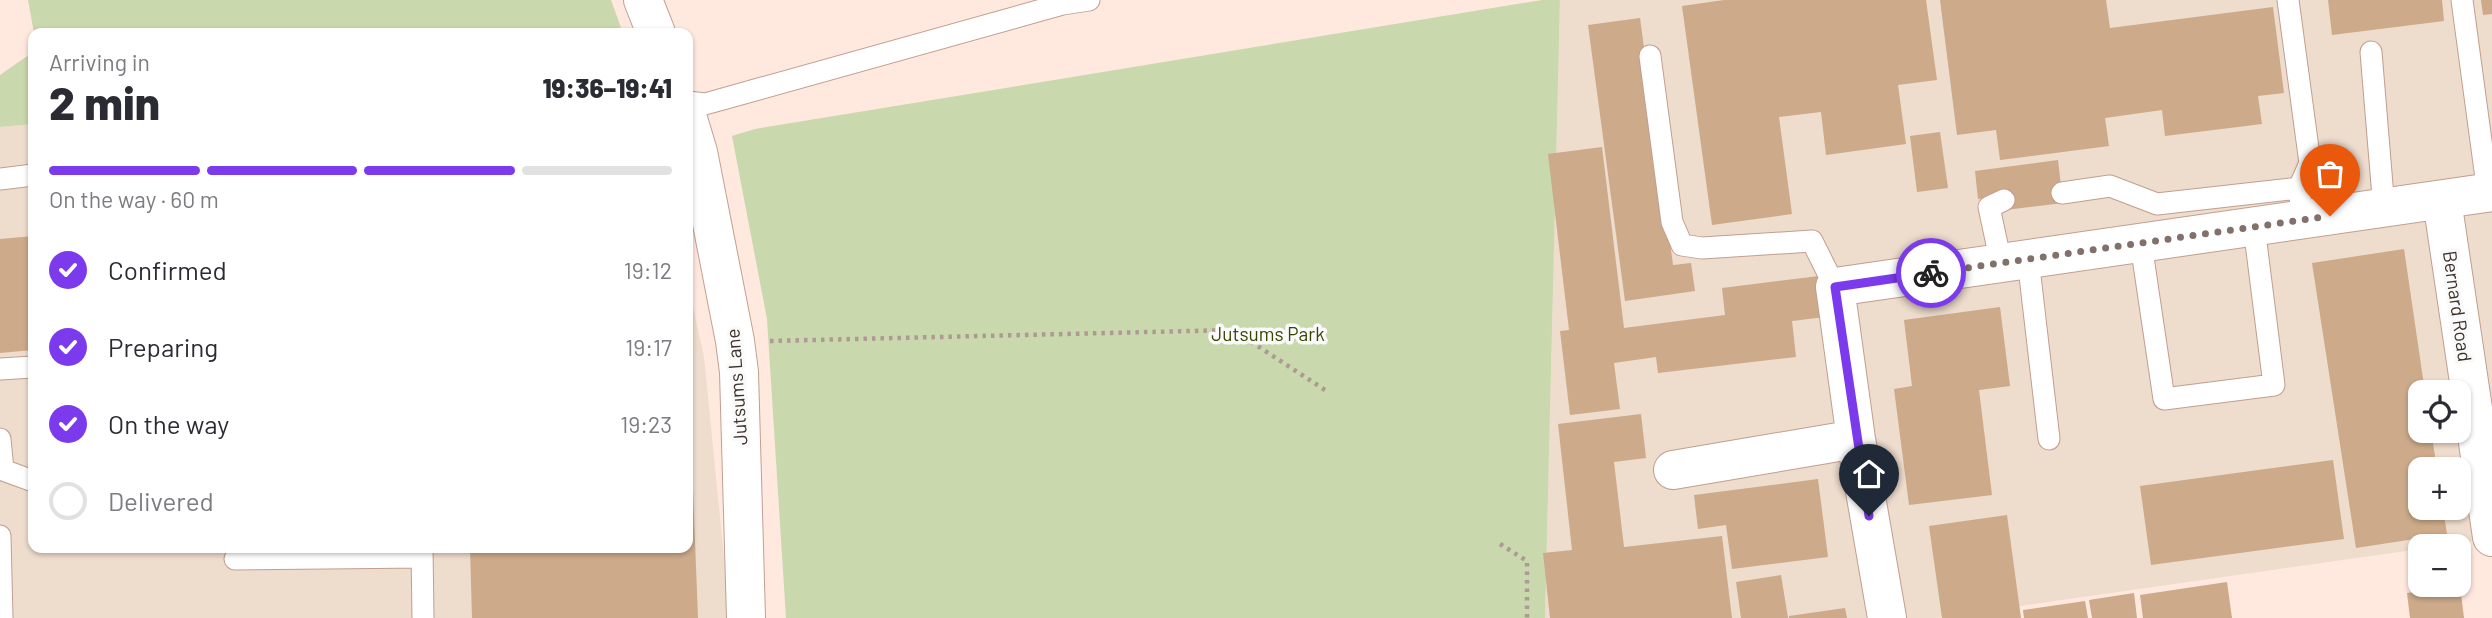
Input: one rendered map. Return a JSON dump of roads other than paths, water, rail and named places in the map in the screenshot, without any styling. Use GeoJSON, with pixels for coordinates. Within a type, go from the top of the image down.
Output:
{"type":"FeatureCollection","features":[{"type":"Feature","properties":{"kind":"street"},"geometry":{"type":"LineString","coordinates":[[643,0],[654,28]]}},
{"type":"Feature","properties":{"kind":"street","name":"Jutsums Lane"},"geometry":{"type":"LineString","coordinates":[[693,139],[739,372],[746,618]]}},
{"type":"Feature","properties":{"kind":"street"},"geometry":{"type":"LineString","coordinates":[[1887,618],[1856,439],[1835,287],[2254,227],[2301,204],[2384,209],[2490,192]]}},
{"type":"Feature","properties":{"kind":"street","name":"Bernard Road"},"geometry":{"type":"LineString","coordinates":[[2442,200],[2492,537]]}},
{"type":"Feature","properties":{"kind":"street"},"geometry":{"type":"LineString","coordinates":[[1673,470],[1856,439]]}},
{"type":"Feature","properties":{"kind":"lane"},"geometry":{"type":"LineString","coordinates":[[693,103],[705,104],[753,89],[803,79],[1052,3],[1089,0]]}},
{"type":"Feature","properties":{"kind":"lane"},"geometry":{"type":"LineString","coordinates":[[2062,193],[2110,186],[2157,204],[2301,204],[2310,163],[2288,0]]}},
{"type":"Feature","properties":{"kind":"lane"},"geometry":{"type":"LineString","coordinates":[[2462,0],[2490,192]]}},
{"type":"Feature","properties":{"kind":"lane"},"geometry":{"type":"LineString","coordinates":[[2371,52],[2384,209]]}},
{"type":"Feature","properties":{"kind":"lane"},"geometry":{"type":"LineString","coordinates":[[1650,57],[1672,222],[1682,245],[1702,248],[1812,241],[1835,287]]}},
{"type":"Feature","properties":{"kind":"lane"},"geometry":{"type":"LineString","coordinates":[[0,179],[28,176]]}},
{"type":"Feature","properties":{"kind":"lane"},"geometry":{"type":"LineString","coordinates":[[2004,200],[1989,207],[2015,261],[2049,439]]}},
{"type":"Feature","properties":{"kind":"lane"},"geometry":{"type":"LineString","coordinates":[[2141,244],[2164,399],[2274,385],[2254,227]]}},
{"type":"Feature","properties":{"kind":"lane"},"geometry":{"type":"LineString","coordinates":[[0,369],[28,367]]}},
{"type":"Feature","properties":{"kind":"lane"},"geometry":{"type":"LineString","coordinates":[[0,439],[2,470],[28,479]]}},
{"type":"Feature","properties":{"kind":"lane"},"geometry":{"type":"LineString","coordinates":[[0,536],[2,618]]}},
{"type":"Feature","properties":{"kind":"lane"},"geometry":{"type":"LineString","coordinates":[[235,559],[395,553]]}},
{"type":"Feature","properties":{"kind":"lane"},"geometry":{"type":"LineString","coordinates":[[422,553],[423,618]]}},
{"type":"Feature","properties":{"kind":"park label","name":"Jutsums Park"},"geometry":{"type":"Point","coordinates":[1268,333]}}]}
